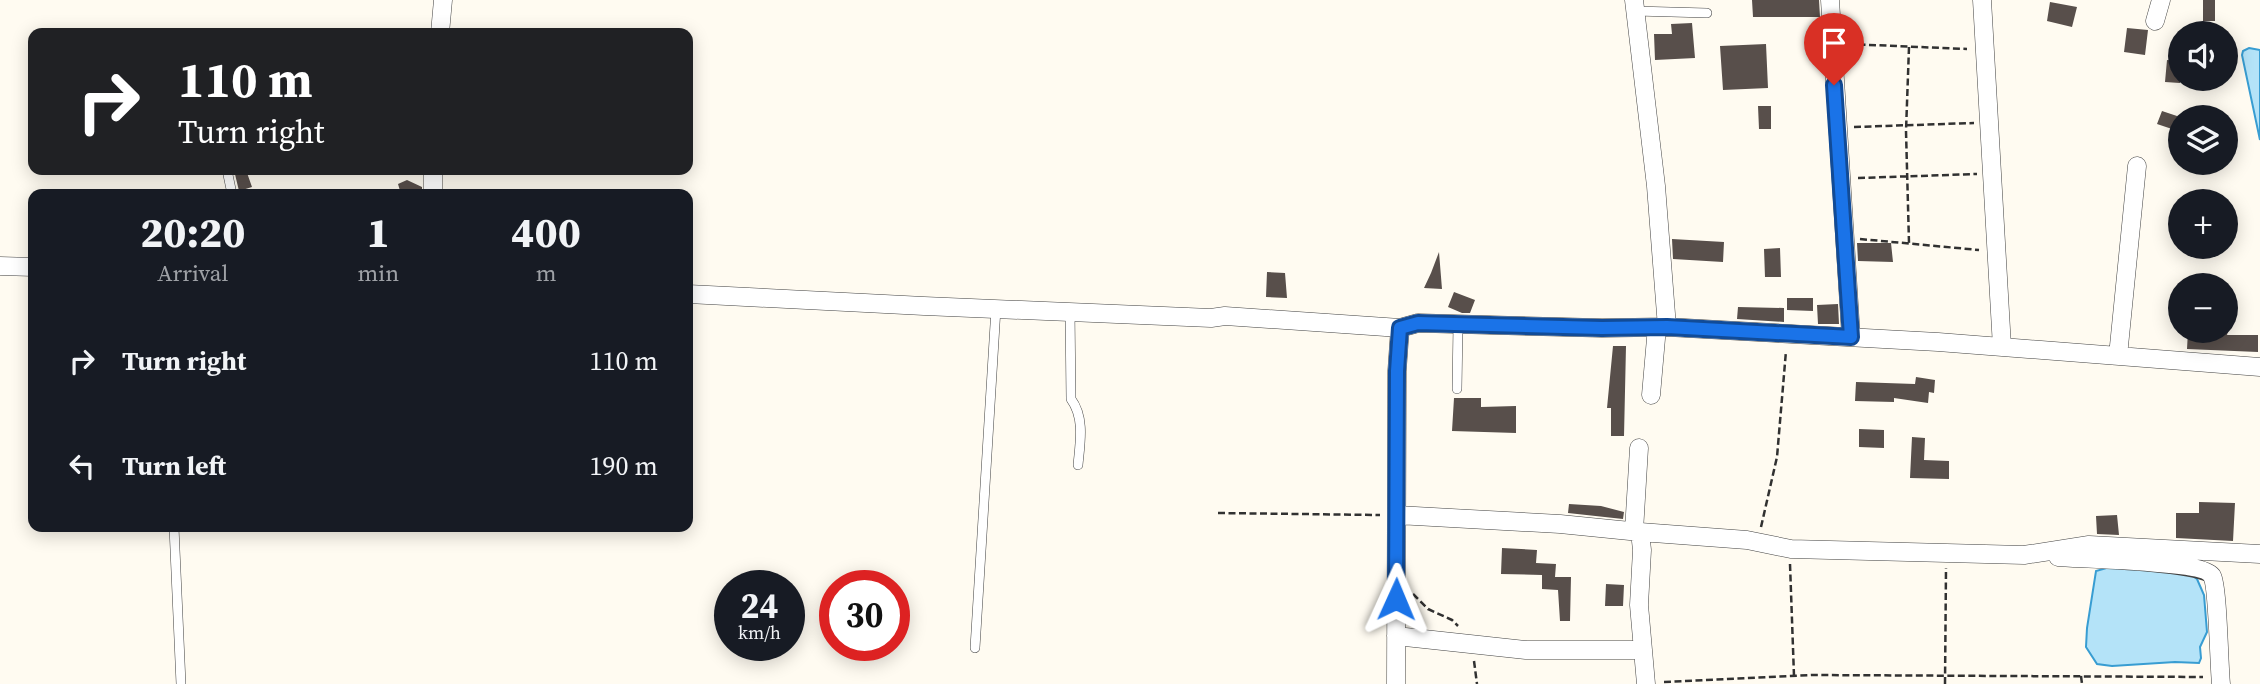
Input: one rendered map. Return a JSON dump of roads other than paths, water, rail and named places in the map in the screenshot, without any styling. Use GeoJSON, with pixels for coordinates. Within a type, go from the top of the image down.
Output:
{"type":"FeatureCollection","features":[{"type":"Feature","properties":{"kind":"street"},"geometry":{"type":"LineString","coordinates":[[440,28],[443,0]]}},
{"type":"Feature","properties":{"kind":"street"},"geometry":{"type":"LineString","coordinates":[[1830,0],[1851,337]]}},
{"type":"Feature","properties":{"kind":"street"},"geometry":{"type":"LineString","coordinates":[[1982,0],[2002,347]]}},
{"type":"Feature","properties":{"kind":"street"},"geometry":{"type":"LineString","coordinates":[[2155,21],[2161,0]]}},
{"type":"Feature","properties":{"kind":"street"},"geometry":{"type":"LineString","coordinates":[[1635,6],[1656,186],[1662,327],[1651,396]]}},
{"type":"Feature","properties":{"kind":"street"},"geometry":{"type":"LineString","coordinates":[[2118,356],[2137,166]]}},
{"type":"Feature","properties":{"kind":"street"},"geometry":{"type":"LineString","coordinates":[[0,266],[28,267]]}},
{"type":"Feature","properties":{"kind":"street"},"geometry":{"type":"LineString","coordinates":[[693,294],[1211,318],[1225,316],[1400,328],[1418,323],[1662,327],[2002,347],[2260,367]]}},
{"type":"Feature","properties":{"kind":"street"},"geometry":{"type":"LineString","coordinates":[[1396,684],[1397,371],[1400,328]]}},
{"type":"Feature","properties":{"kind":"street"},"geometry":{"type":"LineString","coordinates":[[1639,448],[1637,531],[1642,550],[1639,605],[1646,683]]}},
{"type":"Feature","properties":{"kind":"street"},"geometry":{"type":"LineString","coordinates":[[1397,515],[1560,524],[1757,542],[1785,548],[2024,555],[2175,564],[2205,569],[2214,582],[2221,681]]}},
{"type":"Feature","properties":{"kind":"street"},"geometry":{"type":"LineString","coordinates":[[2024,555],[2089,545],[2260,554]]}},
{"type":"Feature","properties":{"kind":"street"},"geometry":{"type":"LineString","coordinates":[[1396,636],[1526,650],[1643,650]]}},
{"type":"Feature","properties":{"kind":"lane"},"geometry":{"type":"LineString","coordinates":[[1635,6],[1707,13]]}},
{"type":"Feature","properties":{"kind":"lane"},"geometry":{"type":"LineString","coordinates":[[975,648],[996,308]]}},
{"type":"Feature","properties":{"kind":"lane"},"geometry":{"type":"LineString","coordinates":[[1070,311],[1071,399],[1076,405],[1082,428],[1078,466]]}},
{"type":"Feature","properties":{"kind":"lane"},"geometry":{"type":"LineString","coordinates":[[1457,388],[1458,325]]}},
{"type":"Feature","properties":{"kind":"lane"},"geometry":{"type":"LineString","coordinates":[[174,532],[181,684]]}},
{"type":"Feature","properties":{"kind":"water"},"geometry":{"type":"Polygon","coordinates":[[[2249,48],[2260,50],[2260,140],[2242,55],[2243,51],[2249,48]]]}},
{"type":"Feature","properties":{"kind":"water"},"geometry":{"type":"Polygon","coordinates":[[[2110,567],[2187,572],[2197,579],[2204,595],[2207,632],[2200,647],[2199,663],[2112,666],[2097,664],[2086,647],[2087,628],[2096,571],[2110,567]]]}}]}
